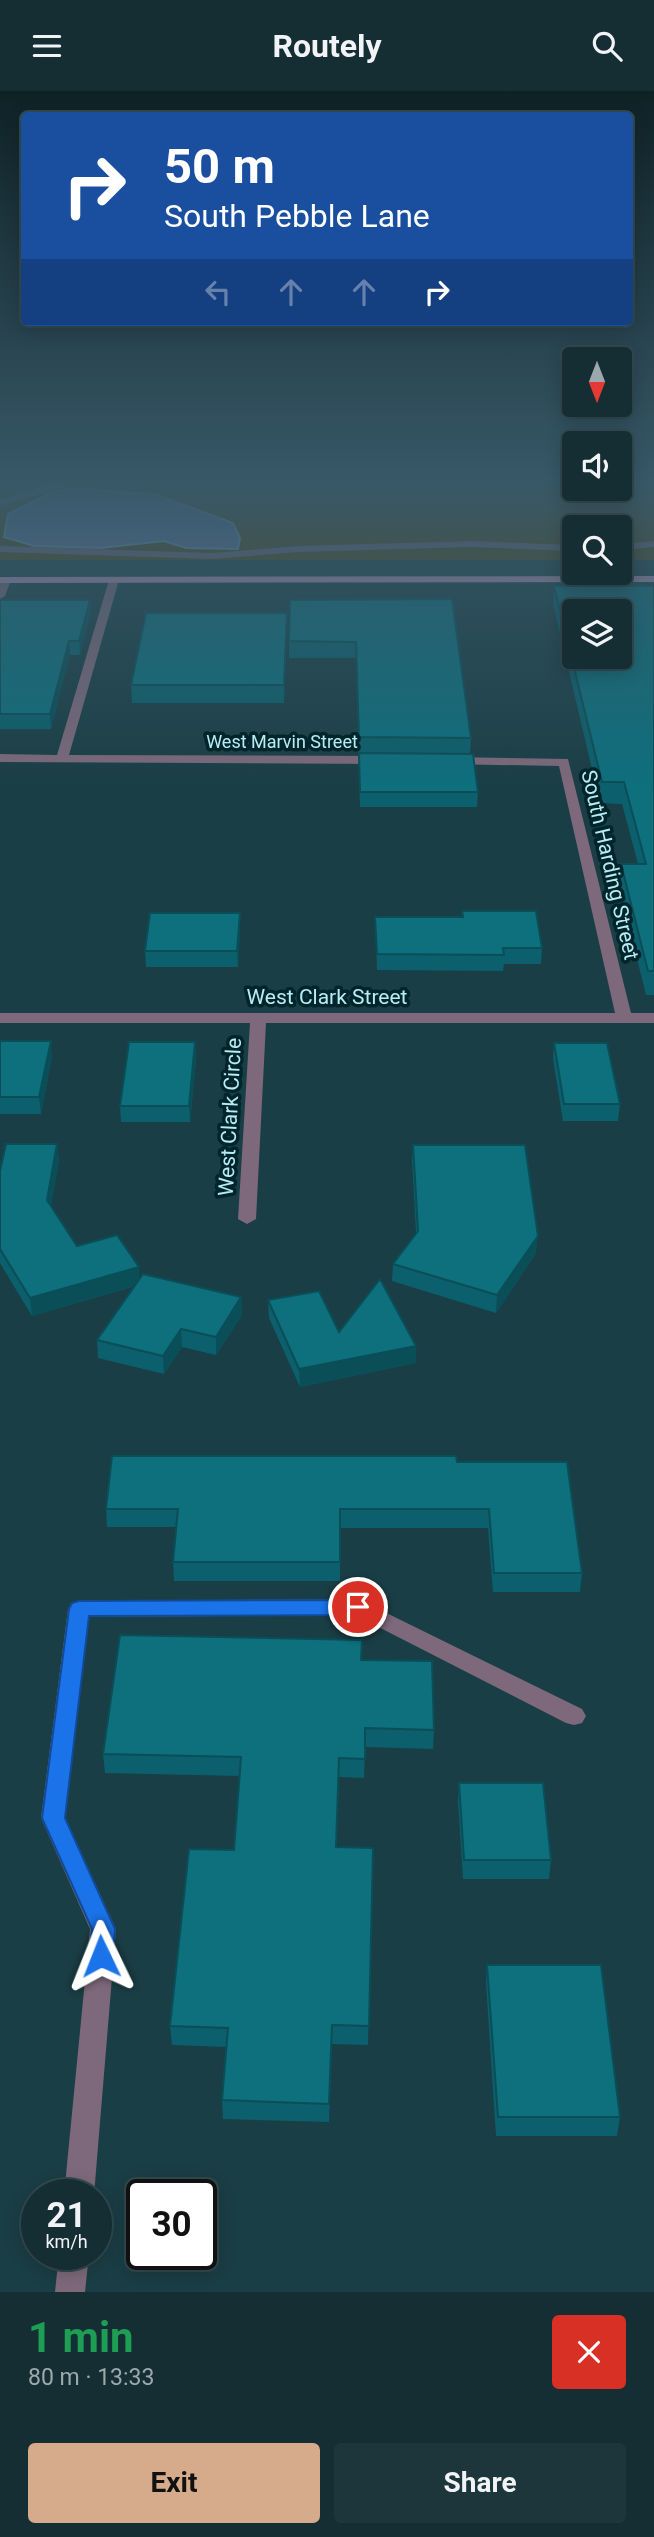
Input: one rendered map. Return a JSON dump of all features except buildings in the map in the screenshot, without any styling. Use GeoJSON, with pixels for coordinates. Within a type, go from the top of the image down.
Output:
{"type":"FeatureCollection","features":[{"type":"Feature","properties":{"kind":"street"},"geometry":{"type":"LineString","coordinates":[[62,758],[113,584]]}},
{"type":"Feature","properties":{"kind":"street","name":"West Marvin Street"},"geometry":{"type":"LineString","coordinates":[[0,758],[397,760]]}},
{"type":"Feature","properties":{"kind":"street","name":"South Harding Street"},"geometry":{"type":"LineString","coordinates":[[439,761],[564,762],[624,1018]]}},
{"type":"Feature","properties":{"kind":"street","name":"West Clark Street"},"geometry":{"type":"LineString","coordinates":[[0,1018],[654,1018]]}},
{"type":"Feature","properties":{"kind":"street","name":"West Clark Circle"},"geometry":{"type":"LineString","coordinates":[[247,1219],[258,1018]]}},
{"type":"Feature","properties":{"kind":"street"},"geometry":{"type":"LineString","coordinates":[[80,2179],[103,1929],[53,1818],[79,1609],[358,1607],[574,1716]]}},
{"type":"Feature","properties":{"kind":"street"},"geometry":{"type":"LineString","coordinates":[[70,2292],[72,2270]]}},
{"type":"Feature","properties":{"kind":"route"},"geometry":{"type":"LineString","coordinates":[[101,1956],[103,1929],[53,1818],[79,1609],[358,1607]]}}]}
